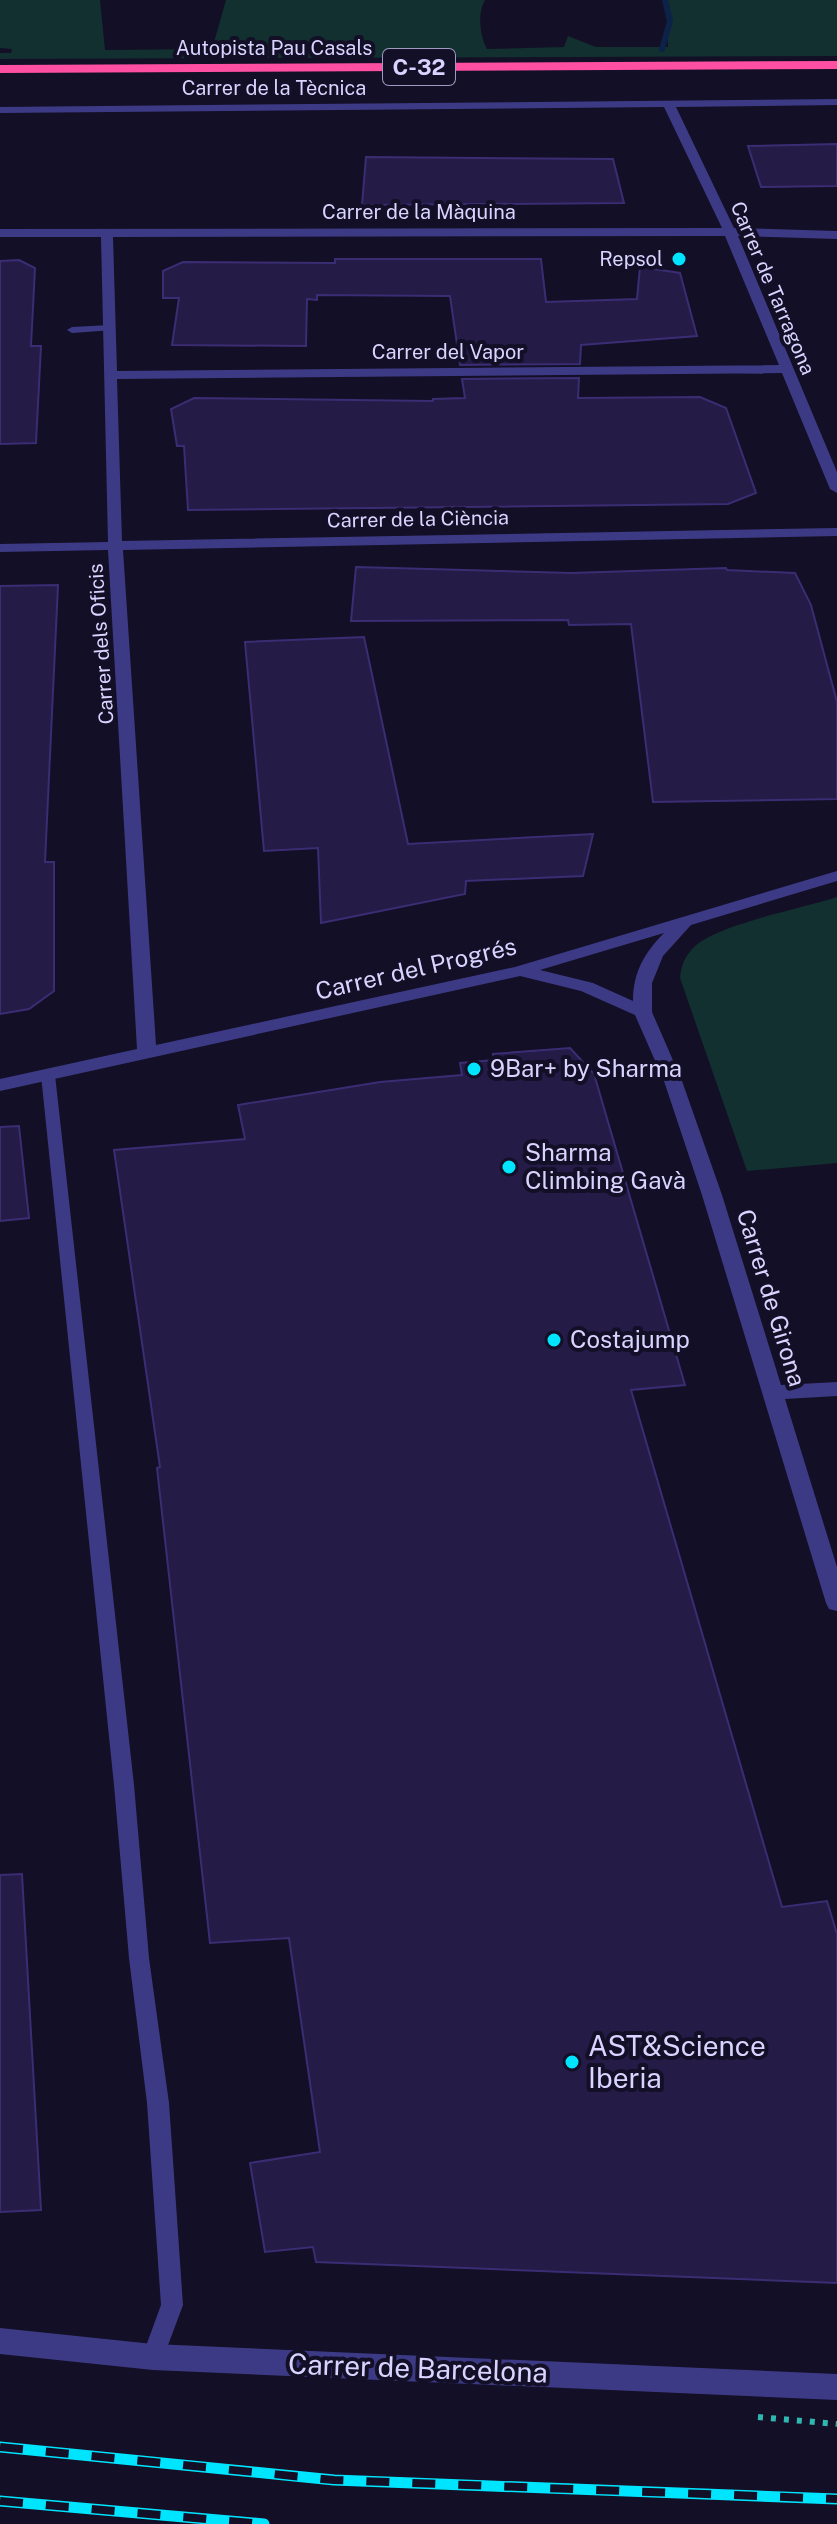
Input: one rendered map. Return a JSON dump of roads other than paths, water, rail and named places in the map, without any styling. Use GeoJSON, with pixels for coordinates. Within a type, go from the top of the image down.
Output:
{"type":"FeatureCollection","features":[{"type":"Feature","properties":{"kind":"highway","name":"Autopista Pau Casals"},"geometry":{"type":"LineString","coordinates":[[0,69],[837,65]]}},
{"type":"Feature","properties":{"kind":"highway"},"geometry":{"type":"LineString","coordinates":[[0,84],[112,84]]}},
{"type":"Feature","properties":{"kind":"street","name":"Carrer de la Tècnica"},"geometry":{"type":"LineString","coordinates":[[0,110],[837,102]]}},
{"type":"Feature","properties":{"kind":"street","name":"Carrer de Tarragona"},"geometry":{"type":"LineString","coordinates":[[668,103],[730,232],[837,489]]}},
{"type":"Feature","properties":{"kind":"street","name":"Carrer dels Oficis"},"geometry":{"type":"LineString","coordinates":[[107,231],[115,544],[147,1054]]}},
{"type":"Feature","properties":{"kind":"street","name":"Carrer de la Màquina"},"geometry":{"type":"LineString","coordinates":[[0,233],[730,232],[837,235]]}},
{"type":"Feature","properties":{"kind":"street","name":"Carrer del Vapor"},"geometry":{"type":"LineString","coordinates":[[111,375],[785,369]]}},
{"type":"Feature","properties":{"kind":"street","name":"Carrer de la Ciència"},"geometry":{"type":"LineString","coordinates":[[0,548],[837,532]]}},
{"type":"Feature","properties":{"kind":"street","name":"Carrer del Progrés"},"geometry":{"type":"LineString","coordinates":[[0,1085],[519,971],[837,876]]}},
{"type":"Feature","properties":{"kind":"street","name":"Carrer de Girona"},"geometry":{"type":"LineString","coordinates":[[686,922],[650,959],[642,978],[643,1012],[673,1081],[837,1603]]}},
{"type":"Feature","properties":{"kind":"street"},"geometry":{"type":"LineString","coordinates":[[519,971],[587,987],[643,1012]]}},
{"type":"Feature","properties":{"kind":"street"},"geometry":{"type":"LineString","coordinates":[[773,1393],[837,1389]]}},
{"type":"Feature","properties":{"kind":"street","name":"Carrer de Barcelona"},"geometry":{"type":"LineString","coordinates":[[0,2341],[153,2357],[837,2387]]}},
{"type":"Feature","properties":{"kind":"lane"},"geometry":{"type":"LineString","coordinates":[[72,330],[110,328]]}},
{"type":"Feature","properties":{"kind":"lane"},"geometry":{"type":"LineString","coordinates":[[48,1075],[124,1785],[139,1958],[159,2117],[172,2305],[153,2357]]}},
{"type":"Feature","properties":{"kind":"waterway"},"geometry":{"type":"LineString","coordinates":[[662,49],[670,21],[665,0]]}},
{"type":"Feature","properties":{"kind":"railway"},"geometry":{"type":"LineString","coordinates":[[0,2447],[334,2480],[837,2499]]}},
{"type":"Feature","properties":{"kind":"railway"},"geometry":{"type":"LineString","coordinates":[[0,2501],[264,2524]]}},
{"type":"Feature","properties":{"kind":"place","name":"Repsol"},"geometry":{"type":"Point","coordinates":[679,259]}},
{"type":"Feature","properties":{"kind":"place","name":"9Bar+ by Sharma"},"geometry":{"type":"Point","coordinates":[474,1069]}},
{"type":"Feature","properties":{"kind":"place","name":"Sharma Climbing Gavà"},"geometry":{"type":"Point","coordinates":[509,1167]}},
{"type":"Feature","properties":{"kind":"place","name":"Costajump"},"geometry":{"type":"Point","coordinates":[554,1340]}},
{"type":"Feature","properties":{"kind":"place","name":"AST&Science Iberia"},"geometry":{"type":"Point","coordinates":[572,2062]}}]}
